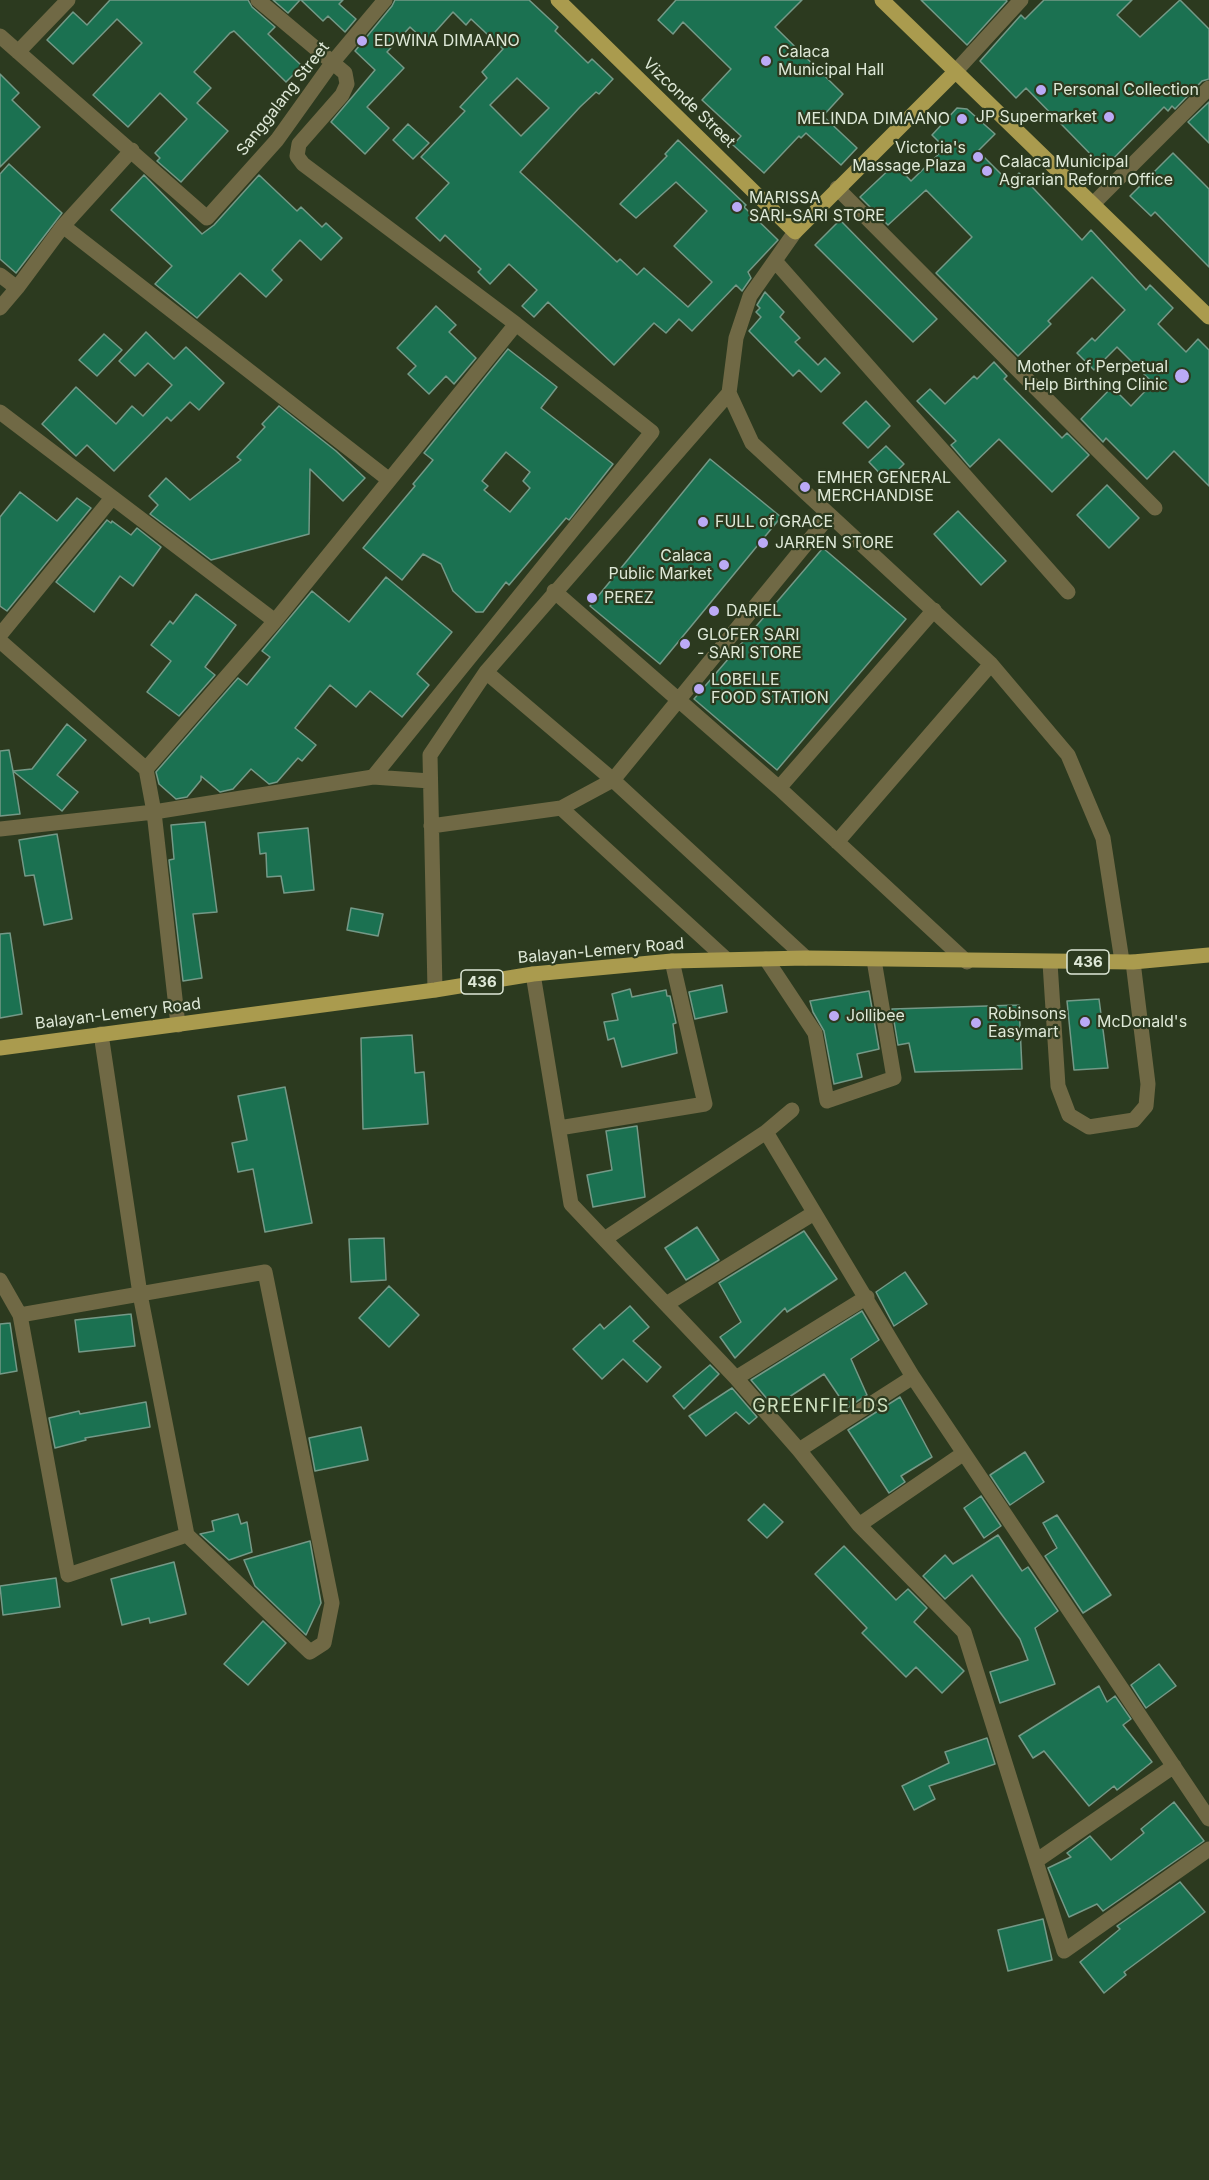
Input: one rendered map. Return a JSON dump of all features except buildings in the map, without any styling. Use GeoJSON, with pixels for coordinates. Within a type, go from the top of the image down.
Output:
{"type":"FeatureCollection","features":[{"type":"Feature","properties":{"kind":"main road","name":"Vizconde Street"},"geometry":{"type":"LineString","coordinates":[[558,0],[795,232]]}},
{"type":"Feature","properties":{"kind":"main road"},"geometry":{"type":"LineString","coordinates":[[882,0],[1209,316]]}},
{"type":"Feature","properties":{"kind":"main road"},"geometry":{"type":"LineString","coordinates":[[795,232],[955,72]]}},
{"type":"Feature","properties":{"kind":"main road","name":"Balayan-Lemery Road"},"geometry":{"type":"LineString","coordinates":[[0,1048],[435,990],[533,974],[672,961],[806,958],[1050,963],[1128,962],[1209,955]]}},
{"type":"Feature","properties":{"kind":"street"},"geometry":{"type":"LineString","coordinates":[[18,52],[68,0]]}},
{"type":"Feature","properties":{"kind":"street"},"geometry":{"type":"LineString","coordinates":[[258,0],[345,73],[347,84],[342,95],[299,144],[297,156],[303,164],[516,324],[652,432],[373,777]]}},
{"type":"Feature","properties":{"kind":"street","name":"Sanggalang Street"},"geometry":{"type":"LineString","coordinates":[[132,150],[207,218],[276,140],[332,63],[386,0]]}},
{"type":"Feature","properties":{"kind":"street"},"geometry":{"type":"LineString","coordinates":[[955,72],[1021,0]]}},
{"type":"Feature","properties":{"kind":"street"},"geometry":{"type":"LineString","coordinates":[[0,36],[132,150],[63,226],[0,308]]}},
{"type":"Feature","properties":{"kind":"street"},"geometry":{"type":"LineString","coordinates":[[1093,204],[1209,88]]}},
{"type":"Feature","properties":{"kind":"street"},"geometry":{"type":"LineString","coordinates":[[837,188],[1155,508]]}},
{"type":"Feature","properties":{"kind":"street"},"geometry":{"type":"LineString","coordinates":[[63,226],[388,479]]}},
{"type":"Feature","properties":{"kind":"street"},"geometry":{"type":"LineString","coordinates":[[795,232],[750,296],[736,338],[729,393],[752,443],[991,664],[1068,755],[1103,838],[1128,962],[1148,1084],[1146,1106],[1134,1120],[1089,1127],[1069,1115],[1058,1086],[1050,963]]}},
{"type":"Feature","properties":{"kind":"street"},"geometry":{"type":"LineString","coordinates":[[774,261],[1068,592]]}},
{"type":"Feature","properties":{"kind":"street"},"geometry":{"type":"LineString","coordinates":[[0,275],[17,288]]}},
{"type":"Feature","properties":{"kind":"street"},"geometry":{"type":"LineString","coordinates":[[146,769],[275,621],[516,324]]}},
{"type":"Feature","properties":{"kind":"street"},"geometry":{"type":"LineString","coordinates":[[435,990],[430,755],[486,672],[554,591],[729,393]]}},
{"type":"Feature","properties":{"kind":"street"},"geometry":{"type":"LineString","coordinates":[[0,412],[275,621]]}},
{"type":"Feature","properties":{"kind":"street"},"geometry":{"type":"LineString","coordinates":[[0,635],[112,498]]}},
{"type":"Feature","properties":{"kind":"street"},"geometry":{"type":"LineString","coordinates":[[431,826],[561,808],[613,780],[829,516]]}},
{"type":"Feature","properties":{"kind":"street"},"geometry":{"type":"LineString","coordinates":[[554,591],[779,788],[967,962]]}},
{"type":"Feature","properties":{"kind":"street"},"geometry":{"type":"LineString","coordinates":[[779,788],[934,610]]}},
{"type":"Feature","properties":{"kind":"street"},"geometry":{"type":"LineString","coordinates":[[0,641],[146,769],[154,812],[178,1025]]}},
{"type":"Feature","properties":{"kind":"street"},"geometry":{"type":"LineString","coordinates":[[837,842],[991,664]]}},
{"type":"Feature","properties":{"kind":"street"},"geometry":{"type":"LineString","coordinates":[[486,672],[613,780],[806,958]]}},
{"type":"Feature","properties":{"kind":"street"},"geometry":{"type":"LineString","coordinates":[[0,829],[154,812],[373,777],[430,781]]}},
{"type":"Feature","properties":{"kind":"street"},"geometry":{"type":"LineString","coordinates":[[561,808],[726,959]]}},
{"type":"Feature","properties":{"kind":"street"},"geometry":{"type":"LineString","coordinates":[[766,959],[814,1033],[827,1101],[894,1078],[874,960]]}},
{"type":"Feature","properties":{"kind":"street"},"geometry":{"type":"LineString","coordinates":[[559,1128],[705,1104],[672,961]]}},
{"type":"Feature","properties":{"kind":"street"},"geometry":{"type":"LineString","coordinates":[[533,974],[571,1204],[668,1303],[736,1378],[799,1450],[859,1525],[964,1632],[1064,1951],[1209,1849]]}},
{"type":"Feature","properties":{"kind":"street"},"geometry":{"type":"LineString","coordinates":[[20,1315],[140,1294],[265,1272],[332,1603],[324,1643],[310,1652],[187,1535],[140,1294],[100,1034]]}},
{"type":"Feature","properties":{"kind":"street"},"geometry":{"type":"LineString","coordinates":[[606,1238],[766,1132],[792,1110]]}},
{"type":"Feature","properties":{"kind":"street"},"geometry":{"type":"LineString","coordinates":[[766,1132],[913,1377],[1209,1819]]}},
{"type":"Feature","properties":{"kind":"street"},"geometry":{"type":"LineString","coordinates":[[668,1303],[814,1213]]}},
{"type":"Feature","properties":{"kind":"street"},"geometry":{"type":"LineString","coordinates":[[0,1280],[20,1315],[68,1575],[187,1535]]}},
{"type":"Feature","properties":{"kind":"street"},"geometry":{"type":"LineString","coordinates":[[736,1378],[867,1298]]}},
{"type":"Feature","properties":{"kind":"street"},"geometry":{"type":"LineString","coordinates":[[799,1450],[913,1377]]}},
{"type":"Feature","properties":{"kind":"street"},"geometry":{"type":"LineString","coordinates":[[859,1525],[964,1454]]}},
{"type":"Feature","properties":{"kind":"street"},"geometry":{"type":"LineString","coordinates":[[1036,1861],[1174,1766]]}},
{"type":"Feature","properties":{"kind":"place","name":"EDWINA DIMAANO"},"geometry":{"type":"Point","coordinates":[362,41]}},
{"type":"Feature","properties":{"kind":"place","name":"Calaca Municipal Hall"},"geometry":{"type":"Point","coordinates":[766,61]}},
{"type":"Feature","properties":{"kind":"place","name":"Personal Collection"},"geometry":{"type":"Point","coordinates":[1041,90]}},
{"type":"Feature","properties":{"kind":"place","name":"JP Supermarket"},"geometry":{"type":"Point","coordinates":[1109,117]}},
{"type":"Feature","properties":{"kind":"place","name":"MELINDA DIMAANO"},"geometry":{"type":"Point","coordinates":[962,119]}},
{"type":"Feature","properties":{"kind":"place","name":"Victoria's Massage Plaza"},"geometry":{"type":"Point","coordinates":[978,157]}},
{"type":"Feature","properties":{"kind":"place","name":"Calaca Municipal Agrarian Reform Office"},"geometry":{"type":"Point","coordinates":[987,171]}},
{"type":"Feature","properties":{"kind":"place","name":"MARISSA SARI-SARI STORE"},"geometry":{"type":"Point","coordinates":[737,207]}},
{"type":"Feature","properties":{"kind":"place","name":"Mother of Perpetual Help Birthing Clinic"},"geometry":{"type":"Point","coordinates":[1182,376]}},
{"type":"Feature","properties":{"kind":"place","name":"EMHER GENERAL MERCHANDISE"},"geometry":{"type":"Point","coordinates":[805,487]}},
{"type":"Feature","properties":{"kind":"place","name":"FULL of GRACE"},"geometry":{"type":"Point","coordinates":[703,522]}},
{"type":"Feature","properties":{"kind":"place","name":"JARREN STORE"},"geometry":{"type":"Point","coordinates":[763,543]}},
{"type":"Feature","properties":{"kind":"place","name":"Calaca Public Market"},"geometry":{"type":"Point","coordinates":[724,565]}},
{"type":"Feature","properties":{"kind":"place","name":"PEREZ"},"geometry":{"type":"Point","coordinates":[592,598]}},
{"type":"Feature","properties":{"kind":"place","name":"DARIEL"},"geometry":{"type":"Point","coordinates":[714,611]}},
{"type":"Feature","properties":{"kind":"place","name":"GLOFER SARI - SARI STORE"},"geometry":{"type":"Point","coordinates":[685,644]}},
{"type":"Feature","properties":{"kind":"place","name":"LOBELLE FOOD STATION"},"geometry":{"type":"Point","coordinates":[699,689]}},
{"type":"Feature","properties":{"kind":"place","name":"Jollibee"},"geometry":{"type":"Point","coordinates":[834,1016]}},
{"type":"Feature","properties":{"kind":"place","name":"McDonald's"},"geometry":{"type":"Point","coordinates":[1085,1022]}},
{"type":"Feature","properties":{"kind":"place","name":"Robinsons Easymart"},"geometry":{"type":"Point","coordinates":[976,1023]}},
{"type":"Feature","properties":{"kind":"district","name":"GREENFIELDS"},"geometry":{"type":"Point","coordinates":[821,1407]}}]}
